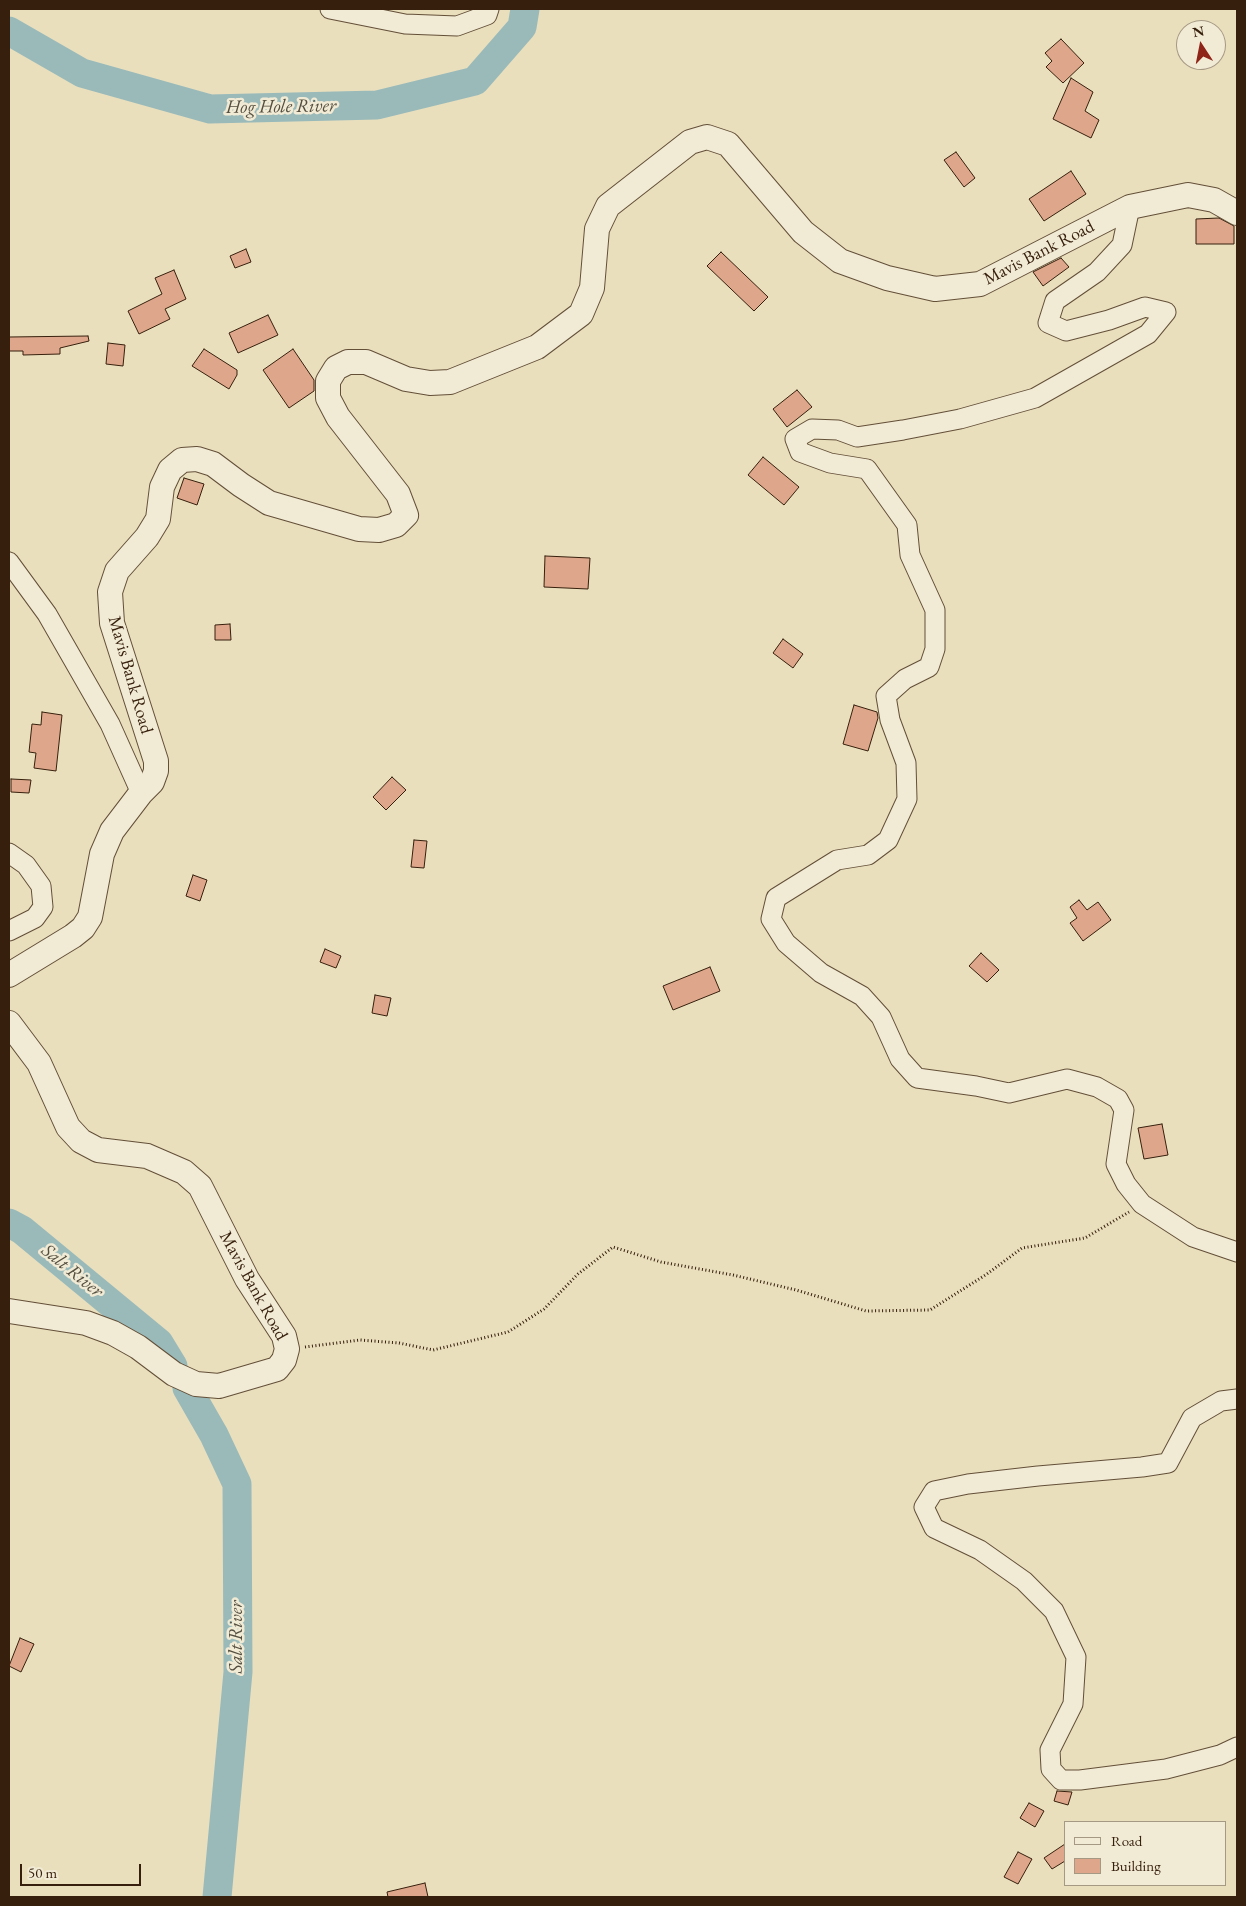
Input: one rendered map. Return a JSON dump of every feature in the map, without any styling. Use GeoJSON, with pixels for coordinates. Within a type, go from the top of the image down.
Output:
{"type":"FeatureCollection","features":[{"type":"Feature","properties":{"kind":"street"},"geometry":{"type":"LineString","coordinates":[[330,9],[406,24],[457,26],[488,14],[488,9]]}},
{"type":"Feature","properties":{"kind":"street","name":"Mavis Bank Road"},"geometry":{"type":"LineString","coordinates":[[9,975],[84,928],[90,917],[102,854],[112,831],[141,793],[152,782],[156,771],[156,761],[112,623],[110,592],[117,571],[147,537],[158,519],[162,487],[170,470],[182,460],[197,459],[213,464],[269,503],[359,529],[379,530],[396,525],[406,515],[398,494],[338,417],[328,398],[328,381],[336,368],[348,362],[366,362],[406,379],[430,384],[450,382],[538,347],[581,314],[592,288],[597,229],[608,206],[690,142],[707,137],[728,144],[802,232],[840,261],[887,278],[935,289],[980,284],[1130,207],[1188,194],[1214,200],[1237,213]]}},
{"type":"Feature","properties":{"kind":"street"},"geometry":{"type":"LineString","coordinates":[[1130,207],[1122,245],[1097,272],[1055,301],[1048,323],[1066,331],[1109,320],[1145,307],[1166,312],[1148,334],[1035,398],[960,418],[903,430],[857,437],[838,430],[812,428],[795,439],[800,452],[830,463],[868,469],[907,524],[910,555],[935,610],[935,649],[929,667],[905,678],[886,696],[890,720],[906,763],[907,799],[888,840],[868,854],[837,860],[776,898],[771,919],[786,943],[821,973],[862,996],[880,1017],[900,1059],[917,1078],[976,1086],[1009,1093],[1067,1078],[1097,1087],[1118,1098],[1124,1110],[1116,1164],[1126,1184],[1142,1204],[1193,1237],[1237,1252]]}},
{"type":"Feature","properties":{"kind":"street"},"geometry":{"type":"LineString","coordinates":[[9,562],[47,614],[110,724],[141,793]]}},
{"type":"Feature","properties":{"kind":"street"},"geometry":{"type":"LineString","coordinates":[[9,853],[26,865],[41,886],[43,907],[35,918],[9,931]]}},
{"type":"Feature","properties":{"kind":"street","name":"Mavis Bank Road"},"geometry":{"type":"LineString","coordinates":[[9,1023],[39,1063],[68,1127],[81,1141],[98,1150],[147,1156],[184,1172],[200,1186],[247,1279],[284,1336],[287,1349],[284,1360],[277,1369],[219,1386],[196,1384],[174,1374],[138,1347],[114,1333],[86,1323],[9,1311]]}},
{"type":"Feature","properties":{"kind":"street"},"geometry":{"type":"LineString","coordinates":[[1237,1399],[1220,1401],[1192,1418],[1168,1462],[1142,1467],[968,1484],[934,1491],[924,1507],[934,1528],[980,1550],[1024,1581],[1054,1610],[1076,1657],[1073,1704],[1050,1750],[1051,1770],[1061,1780],[1080,1780],[1166,1770],[1220,1755],[1237,1747]]}},
{"type":"Feature","properties":{"kind":"path"},"geometry":{"type":"LineString","coordinates":[[287,1349],[360,1340],[399,1343],[433,1350],[508,1332],[544,1309],[578,1274],[613,1247],[661,1262],[733,1275],[796,1290],[866,1311],[930,1310],[987,1274],[1022,1248],[1086,1238],[1142,1204]]}},
{"type":"Feature","properties":{"kind":"building"},"geometry":{"type":"Polygon","coordinates":[[[1061,39],[1084,63],[1063,83],[1046,67],[1052,61],[1045,53],[1061,39]]]}},
{"type":"Feature","properties":{"kind":"building"},"geometry":{"type":"Polygon","coordinates":[[[1071,78],[1093,92],[1085,111],[1099,120],[1091,138],[1053,119],[1071,78]]]}},
{"type":"Feature","properties":{"kind":"building"},"geometry":{"type":"Polygon","coordinates":[[[956,152],[975,178],[964,187],[944,160],[956,152]]]}},
{"type":"Feature","properties":{"kind":"building"},"geometry":{"type":"Polygon","coordinates":[[[1071,171],[1086,194],[1044,221],[1029,199],[1071,171]]]}},
{"type":"Feature","properties":{"kind":"building"},"geometry":{"type":"Polygon","coordinates":[[[1219,218],[1234,226],[1234,244],[1196,244],[1196,219],[1219,218]]]}},
{"type":"Feature","properties":{"kind":"building"},"geometry":{"type":"Polygon","coordinates":[[[246,249],[251,262],[235,268],[230,256],[246,249]]]}},
{"type":"Feature","properties":{"kind":"building"},"geometry":{"type":"Polygon","coordinates":[[[721,252],[768,297],[754,311],[707,266],[721,252]]]}},
{"type":"Feature","properties":{"kind":"building"},"geometry":{"type":"Polygon","coordinates":[[[1061,258],[1069,267],[1043,286],[1033,272],[1061,258]]]}},
{"type":"Feature","properties":{"kind":"building"},"geometry":{"type":"Polygon","coordinates":[[[174,270],[186,299],[165,309],[170,319],[139,334],[128,311],[162,294],[155,278],[174,270]]]}},
{"type":"Feature","properties":{"kind":"building"},"geometry":{"type":"Polygon","coordinates":[[[268,315],[278,335],[238,353],[229,333],[268,315]]]}},
{"type":"Feature","properties":{"kind":"building"},"geometry":{"type":"Polygon","coordinates":[[[88,336],[89,341],[60,348],[60,354],[23,355],[23,351],[9,351],[9,337],[88,336]]]}},
{"type":"Feature","properties":{"kind":"building"},"geometry":{"type":"Polygon","coordinates":[[[108,343],[125,345],[123,366],[106,364],[108,343]]]}},
{"type":"Feature","properties":{"kind":"building"},"geometry":{"type":"Polygon","coordinates":[[[204,349],[237,370],[237,375],[229,389],[192,366],[204,349]]]}},
{"type":"Feature","properties":{"kind":"building"},"geometry":{"type":"Polygon","coordinates":[[[293,349],[314,380],[314,391],[289,408],[263,370],[293,349]]]}},
{"type":"Feature","properties":{"kind":"building"},"geometry":{"type":"Polygon","coordinates":[[[797,390],[812,407],[787,427],[773,409],[797,390]]]}},
{"type":"Feature","properties":{"kind":"building"},"geometry":{"type":"Polygon","coordinates":[[[763,457],[799,487],[784,505],[748,475],[763,457]]]}},
{"type":"Feature","properties":{"kind":"building"},"geometry":{"type":"Polygon","coordinates":[[[184,478],[204,484],[197,505],[177,498],[184,478]]]}},
{"type":"Feature","properties":{"kind":"building"},"geometry":{"type":"Polygon","coordinates":[[[545,556],[590,558],[588,589],[544,587],[545,556]]]}},
{"type":"Feature","properties":{"kind":"building"},"geometry":{"type":"Polygon","coordinates":[[[230,624],[231,640],[215,640],[215,625],[230,624]]]}},
{"type":"Feature","properties":{"kind":"building"},"geometry":{"type":"Polygon","coordinates":[[[783,639],[803,654],[793,668],[773,653],[783,639]]]}},
{"type":"Feature","properties":{"kind":"building"},"geometry":{"type":"Polygon","coordinates":[[[854,705],[877,712],[878,718],[868,751],[843,744],[854,705]]]}},
{"type":"Feature","properties":{"kind":"building"},"geometry":{"type":"Polygon","coordinates":[[[42,712],[62,715],[56,771],[34,768],[36,753],[29,752],[32,724],[41,725],[42,712]]]}},
{"type":"Feature","properties":{"kind":"building"},"geometry":{"type":"Polygon","coordinates":[[[392,777],[406,790],[386,810],[373,797],[392,777]]]}},
{"type":"Feature","properties":{"kind":"building"},"geometry":{"type":"Polygon","coordinates":[[[11,779],[31,780],[29,793],[11,792],[11,779]]]}},
{"type":"Feature","properties":{"kind":"building"},"geometry":{"type":"Polygon","coordinates":[[[414,840],[427,841],[424,868],[411,867],[414,840]]]}},
{"type":"Feature","properties":{"kind":"building"},"geometry":{"type":"Polygon","coordinates":[[[193,875],[207,880],[200,901],[186,896],[193,875]]]}},
{"type":"Feature","properties":{"kind":"building"},"geometry":{"type":"Polygon","coordinates":[[[1079,900],[1087,910],[1098,902],[1111,920],[1083,941],[1070,923],[1077,918],[1070,907],[1079,900]]]}},
{"type":"Feature","properties":{"kind":"building"},"geometry":{"type":"Polygon","coordinates":[[[325,949],[341,956],[336,968],[320,962],[325,949]]]}},
{"type":"Feature","properties":{"kind":"building"},"geometry":{"type":"Polygon","coordinates":[[[981,953],[999,970],[987,982],[969,966],[981,953]]]}},
{"type":"Feature","properties":{"kind":"building"},"geometry":{"type":"Polygon","coordinates":[[[710,967],[720,991],[673,1010],[663,986],[710,967]]]}},
{"type":"Feature","properties":{"kind":"building"},"geometry":{"type":"Polygon","coordinates":[[[375,995],[391,998],[387,1016],[372,1013],[375,995]]]}},
{"type":"Feature","properties":{"kind":"building"},"geometry":{"type":"Polygon","coordinates":[[[1162,1124],[1168,1155],[1144,1159],[1138,1128],[1162,1124]]]}},
{"type":"Feature","properties":{"kind":"building"},"geometry":{"type":"Polygon","coordinates":[[[20,1638],[34,1644],[21,1672],[9,1666],[20,1638]]]}},
{"type":"Feature","properties":{"kind":"building"},"geometry":{"type":"Polygon","coordinates":[[[1057,1791],[1072,1792],[1068,1805],[1054,1801],[1057,1791]]]}},
{"type":"Feature","properties":{"kind":"building"},"geometry":{"type":"Polygon","coordinates":[[[1029,1803],[1044,1811],[1035,1827],[1020,1818],[1029,1803]]]}},
{"type":"Feature","properties":{"kind":"building"},"geometry":{"type":"Polygon","coordinates":[[[1064,1845],[1064,1862],[1052,1869],[1044,1858],[1064,1845]]]}},
{"type":"Feature","properties":{"kind":"building"},"geometry":{"type":"Polygon","coordinates":[[[1018,1852],[1032,1859],[1018,1884],[1004,1877],[1018,1852]]]}},
{"type":"Feature","properties":{"kind":"building"},"geometry":{"type":"Polygon","coordinates":[[[425,1883],[428,1897],[388,1897],[387,1892],[425,1883]]]}},
{"type":"Feature","properties":{"kind":"waterway","name":"Hog Hole River"},"geometry":{"type":"LineString","coordinates":[[9,31],[82,73],[210,109],[377,105],[475,81],[522,27],[525,9]]}},
{"type":"Feature","properties":{"kind":"waterway","name":"Salt River"},"geometry":{"type":"LineString","coordinates":[[9,1223],[22,1230],[159,1343],[173,1366]]}},
{"type":"Feature","properties":{"kind":"waterway","name":"Salt River"},"geometry":{"type":"LineString","coordinates":[[187,1388],[214,1435],[237,1484],[238,1672],[217,1897]]}}]}
